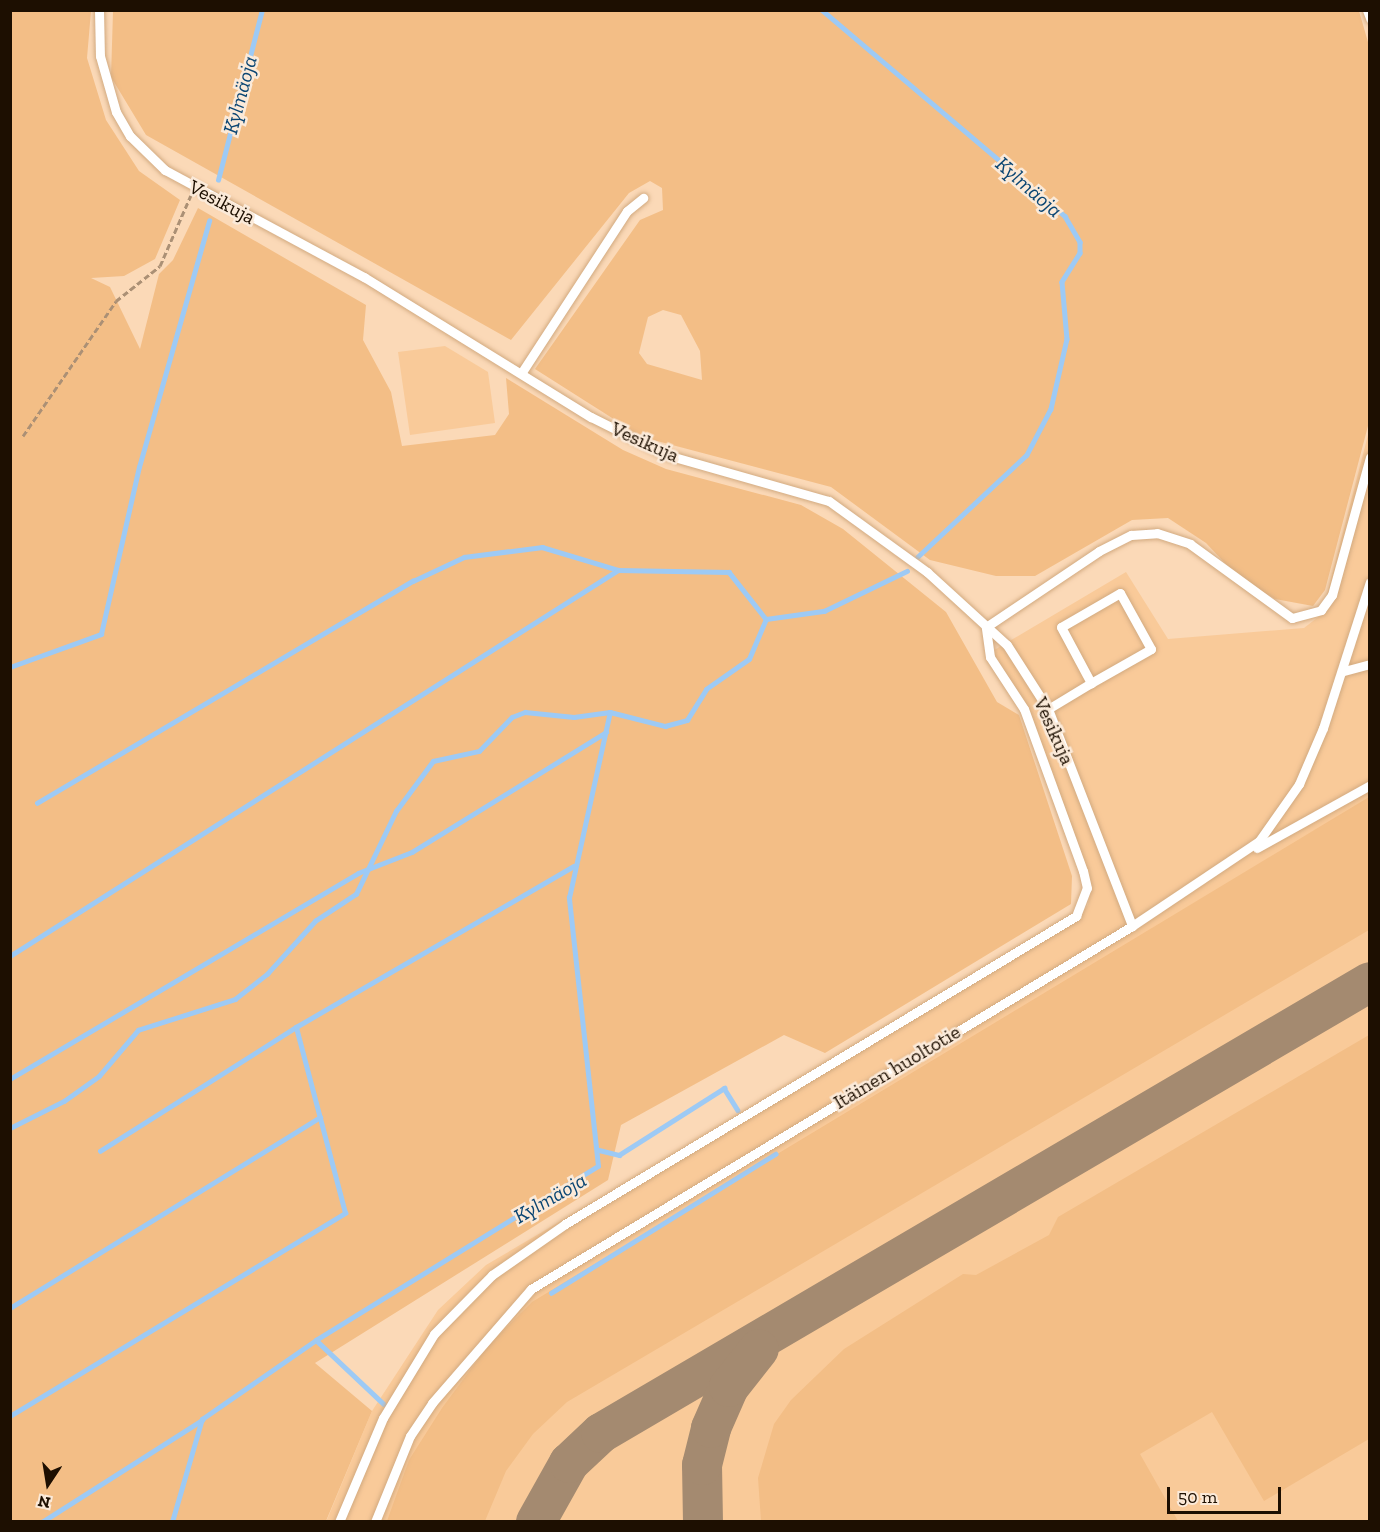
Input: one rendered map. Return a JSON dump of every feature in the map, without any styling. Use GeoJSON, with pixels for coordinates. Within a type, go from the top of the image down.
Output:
{"type":"FeatureCollection","features":[{"type":"Feature","properties":{"kind":"lane","name":"Vesikuja"},"geometry":{"type":"LineString","coordinates":[[99,10],[100,56],[121,120],[144,152],[193,188],[364,277],[522,372],[591,417],[667,455],[829,501],[927,572],[1007,645],[1048,709],[1132,926]]}},
{"type":"Feature","properties":{"kind":"lane"},"geometry":{"type":"LineString","coordinates":[[1367,10],[1370,18]]}},
{"type":"Feature","properties":{"kind":"lane"},"geometry":{"type":"LineString","coordinates":[[522,372],[627,211],[643,198]]}},
{"type":"Feature","properties":{"kind":"lane"},"geometry":{"type":"LineString","coordinates":[[339,1521],[383,1418],[434,1334],[492,1275],[565,1224],[1076,916],[1088,888],[1083,871],[1024,709],[990,657],[986,627],[1099,551],[1131,535],[1158,533],[1183,540],[1292,618],[1321,610],[1332,595],[1370,457]]}},
{"type":"Feature","properties":{"kind":"lane","name":"Itäinen huoltotie"},"geometry":{"type":"LineString","coordinates":[[375,1521],[410,1436],[432,1403],[531,1289],[1223,870],[1259,841],[1288,801],[1344,670],[1370,582]]}},
{"type":"Feature","properties":{"kind":"lane"},"geometry":{"type":"LineString","coordinates":[[1048,709],[1151,649],[1120,592],[1061,627],[1091,683]]}},
{"type":"Feature","properties":{"kind":"lane"},"geometry":{"type":"LineString","coordinates":[[1344,670],[1370,664]]}},
{"type":"Feature","properties":{"kind":"lane"},"geometry":{"type":"LineString","coordinates":[[1223,870],[1297,822],[1370,785]]}},
{"type":"Feature","properties":{"kind":"path"},"geometry":{"type":"LineString","coordinates":[[23,436],[116,301],[160,266],[193,188]]}},
{"type":"Feature","properties":{"kind":"shaded area"},"geometry":{"type":"Polygon","coordinates":[[[10,11],[91,11],[87,58],[106,120],[139,171],[180,200],[155,259],[124,276],[91,278],[110,287],[140,349],[159,274],[173,260],[198,208],[366,305],[363,340],[391,392],[402,446],[495,435],[509,414],[506,378],[623,450],[666,469],[801,505],[843,529],[946,612],[997,702],[1019,715],[1072,876],[1071,904],[825,1053],[784,1035],[621,1125],[608,1180],[315,1363],[372,1411],[326,1521],[11,1521],[10,11]]]}},
{"type":"Feature","properties":{"kind":"shaded area"},"geometry":{"type":"Polygon","coordinates":[[[113,11],[1359,11],[1370,49],[1369,422],[1325,590],[1313,606],[1275,599],[1239,578],[1206,543],[1168,518],[1132,520],[1035,576],[996,576],[930,560],[831,487],[642,437],[535,369],[640,220],[663,210],[662,188],[650,181],[629,193],[511,340],[146,135],[111,77],[113,11]],[[663,310],[648,317],[639,353],[647,364],[702,380],[700,351],[681,315],[663,310]]]}},
{"type":"Feature","properties":{"kind":"shaded area"},"geometry":{"type":"Polygon","coordinates":[[[445,346],[488,372],[495,423],[410,435],[398,352],[445,346]]]}},
{"type":"Feature","properties":{"kind":"shaded area"},"geometry":{"type":"Polygon","coordinates":[[[1369,431],[1369,1521],[326,1522],[372,1411],[438,1310],[486,1265],[1079,917],[1088,905],[1091,887],[1024,702],[991,652],[1126,572],[1168,639],[1304,628],[1322,614],[1369,431]]]}},
{"type":"Feature","properties":{"kind":"shaded area"},"geometry":{"type":"Polygon","coordinates":[[[1369,797],[1369,930],[567,1402],[533,1434],[506,1471],[485,1521],[387,1521],[409,1460],[442,1408],[488,1346],[532,1302],[1369,797]]]}},
{"type":"Feature","properties":{"kind":"shaded area"},"geometry":{"type":"Polygon","coordinates":[[[1369,1035],[1369,1439],[1264,1501],[1212,1412],[1140,1454],[1178,1521],[761,1521],[758,1478],[774,1424],[791,1400],[844,1349],[963,1274],[976,1275],[1049,1235],[1058,1217],[1369,1035]]]}},
{"type":"Feature","properties":{"kind":"waterway","name":"Kylmäoja"},"geometry":{"type":"LineString","coordinates":[[218,180],[262,10]]}},
{"type":"Feature","properties":{"kind":"waterway","name":"Kylmäoja"},"geometry":{"type":"LineString","coordinates":[[822,10],[1065,216],[1080,242],[1080,253],[1062,282],[1067,339],[1051,409],[1027,455],[918,557]]}},
{"type":"Feature","properties":{"kind":"waterway"},"geometry":{"type":"LineString","coordinates":[[10,667],[101,634],[139,467],[209,221]]}},
{"type":"Feature","properties":{"kind":"waterway"},"geometry":{"type":"LineString","coordinates":[[37,803],[413,581],[464,557],[542,547],[618,570]]}},
{"type":"Feature","properties":{"kind":"waterway"},"geometry":{"type":"LineString","coordinates":[[10,956],[618,570],[729,572],[766,619]]}},
{"type":"Feature","properties":{"kind":"waterway","name":"Kylmäoja"},"geometry":{"type":"LineString","coordinates":[[10,1128],[64,1101],[99,1076],[138,1030],[235,999],[267,974],[315,921],[356,894],[396,811],[433,761],[479,751],[512,717],[525,712],[574,717],[610,712],[665,726],[687,720],[706,689],[749,659],[766,619],[824,611],[907,571]]}},
{"type":"Feature","properties":{"kind":"waterway","name":"Kylmäoja"},"geometry":{"type":"LineString","coordinates":[[172,1522],[202,1419],[316,1340],[598,1166],[569,898],[610,712]]}},
{"type":"Feature","properties":{"kind":"waterway"},"geometry":{"type":"LineString","coordinates":[[10,1079],[358,873],[412,852],[606,732]]}},
{"type":"Feature","properties":{"kind":"waterway"},"geometry":{"type":"LineString","coordinates":[[10,1416],[345,1213],[296,1027],[574,866]]}},
{"type":"Feature","properties":{"kind":"waterway"},"geometry":{"type":"LineString","coordinates":[[100,1151],[296,1027]]}},
{"type":"Feature","properties":{"kind":"waterway"},"geometry":{"type":"LineString","coordinates":[[599,1150],[619,1155],[724,1088],[738,1110]]}},
{"type":"Feature","properties":{"kind":"waterway"},"geometry":{"type":"LineString","coordinates":[[10,1308],[320,1117]]}},
{"type":"Feature","properties":{"kind":"waterway"},"geometry":{"type":"LineString","coordinates":[[551,1293],[775,1154]]}},
{"type":"Feature","properties":{"kind":"waterway"},"geometry":{"type":"LineString","coordinates":[[316,1340],[384,1404]]}},
{"type":"Feature","properties":{"kind":"waterway"},"geometry":{"type":"LineString","coordinates":[[42,1522],[202,1420]]}},
{"type":"Feature","properties":{"kind":"taxiway"},"geometry":{"type":"LineString","coordinates":[[536,1522],[569,1463],[601,1433],[1370,982]]}},
{"type":"Feature","properties":{"kind":"taxiway"},"geometry":{"type":"LineString","coordinates":[[703,1522],[702,1465],[711,1428],[729,1387],[759,1349]]}}]}
